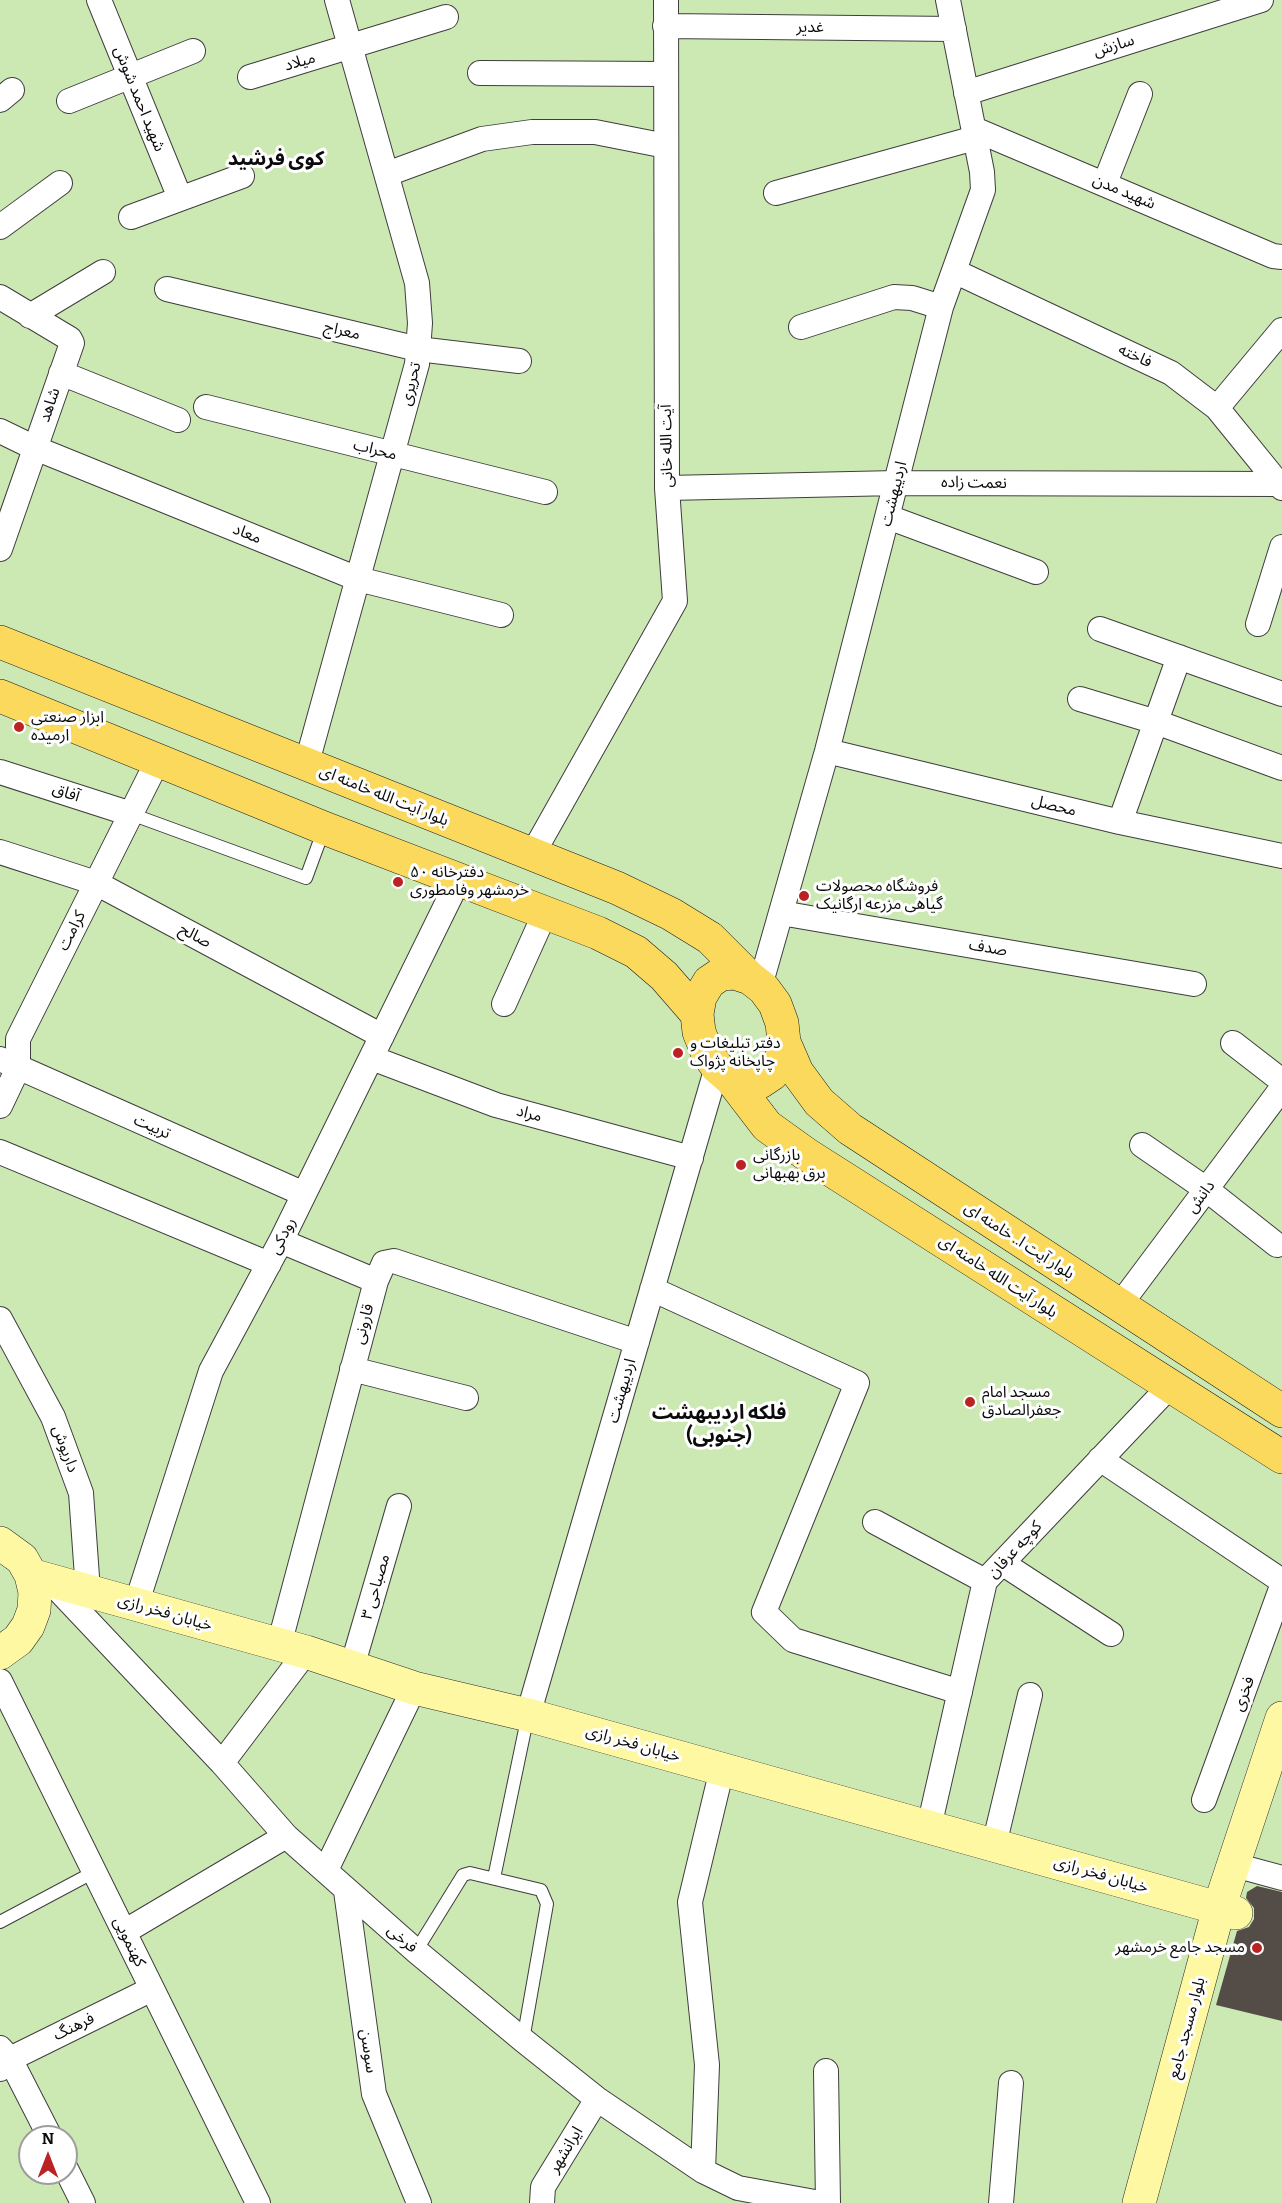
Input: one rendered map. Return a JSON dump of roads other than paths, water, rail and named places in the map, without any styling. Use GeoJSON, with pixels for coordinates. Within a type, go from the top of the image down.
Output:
{"type":"FeatureCollection","features":[{"type":"Feature","properties":{"kind":"main road","name":"بلوار آیت الله خامنه ای"},"geometry":{"type":"LineString","coordinates":[[0,642],[306,766],[617,888],[671,914],[710,938],[755,982]]}},
{"type":"Feature","properties":{"kind":"main road"},"geometry":{"type":"LineString","coordinates":[[0,696],[324,828],[545,913],[636,952],[664,976],[697,1014]]}},
{"type":"Feature","properties":{"kind":"main road"},"geometry":{"type":"LineString","coordinates":[[288,813],[306,766]]}},
{"type":"Feature","properties":{"kind":"main road"},"geometry":{"type":"LineString","coordinates":[[735,972],[755,982],[775,1004],[782,1023],[784,1042],[781,1059],[766,1078],[760,1082],[747,1083],[724,1073],[699,1032],[697,1014],[700,997],[709,982],[721,974],[735,972]]}},
{"type":"Feature","properties":{"kind":"main road","name":"بلوار آیت ا.. خامنه ای"},"geometry":{"type":"LineString","coordinates":[[784,1042],[797,1072],[819,1102],[849,1129],[1282,1411]]}},
{"type":"Feature","properties":{"kind":"main road","name":"بلوار آیت الله خامنه ای"},"geometry":{"type":"LineString","coordinates":[[724,1073],[767,1126],[806,1154],[1168,1387],[1282,1457]]}},
{"type":"Feature","properties":{"kind":"main road"},"geometry":{"type":"LineString","coordinates":[[0,1543],[22,1559],[40,1578],[35,1592],[34,1610],[28,1626],[18,1640],[0,1653]]}},
{"type":"Feature","properties":{"kind":"main road","name":"خیابان فخر رازی"},"geometry":{"type":"LineString","coordinates":[[40,1578],[292,1648],[414,1688],[528,1714],[1228,1911]]}},
{"type":"Feature","properties":{"kind":"main road","name":"بلوار مسجد جامع"},"geometry":{"type":"LineString","coordinates":[[1139,2203],[1228,1911],[1282,1718]]}},
{"type":"Feature","properties":{"kind":"main road","name":"بلوار مسجد جامع"},"geometry":{"type":"LineString","coordinates":[[1157,2203],[1228,1911],[1249,1869],[1282,1765]]}},
{"type":"Feature","properties":{"kind":"street","name":"شهید احمد شوش"},"geometry":{"type":"LineString","coordinates":[[99,0],[180,198]]}},
{"type":"Feature","properties":{"kind":"street","name":"تحریری"},"geometry":{"type":"LineString","coordinates":[[306,766],[417,364],[420,323],[417,283],[337,0]]}},
{"type":"Feature","properties":{"kind":"street","name":"آیت الله خانی"},"geometry":{"type":"LineString","coordinates":[[532,855],[675,601],[667,488],[666,0]]}},
{"type":"Feature","properties":{"kind":"street","name":"اردیبهشت"},"geometry":{"type":"LineString","coordinates":[[755,982],[781,913],[827,751],[941,307],[982,190],[974,133],[948,0]]}},
{"type":"Feature","properties":{"kind":"street","name":"سازش"},"geometry":{"type":"LineString","coordinates":[[966,93],[1261,0]]}},
{"type":"Feature","properties":{"kind":"street","name":"میلاد"},"geometry":{"type":"LineString","coordinates":[[250,77],[446,17]]}},
{"type":"Feature","properties":{"kind":"street","name":"غدیر"},"geometry":{"type":"LineString","coordinates":[[665,26],[954,29]]}},
{"type":"Feature","properties":{"kind":"street"},"geometry":{"type":"LineString","coordinates":[[69,101],[193,51]]}},
{"type":"Feature","properties":{"kind":"street"},"geometry":{"type":"LineString","coordinates":[[480,73],[665,74]]}},
{"type":"Feature","properties":{"kind":"street"},"geometry":{"type":"LineString","coordinates":[[1105,183],[1140,94]]}},
{"type":"Feature","properties":{"kind":"street"},"geometry":{"type":"LineString","coordinates":[[387,174],[482,139],[532,132],[595,132],[666,146]]}},
{"type":"Feature","properties":{"kind":"street"},"geometry":{"type":"LineString","coordinates":[[776,193],[974,133]]}},
{"type":"Feature","properties":{"kind":"street","name":"شهید مدن"},"geometry":{"type":"LineString","coordinates":[[974,133],[1105,183],[1280,258]]}},
{"type":"Feature","properties":{"kind":"street"},"geometry":{"type":"LineString","coordinates":[[131,217],[242,176]]}},
{"type":"Feature","properties":{"kind":"street"},"geometry":{"type":"LineString","coordinates":[[0,227],[60,183]]}},
{"type":"Feature","properties":{"kind":"street","name":"فاخته"},"geometry":{"type":"LineString","coordinates":[[954,271],[1171,373],[1217,408],[1281,485]]}},
{"type":"Feature","properties":{"kind":"street"},"geometry":{"type":"LineString","coordinates":[[30,316],[103,272]]}},
{"type":"Feature","properties":{"kind":"street","name":"معراج"},"geometry":{"type":"LineString","coordinates":[[167,289],[418,349],[519,361]]}},
{"type":"Feature","properties":{"kind":"street","name":"شاهد"},"geometry":{"type":"LineString","coordinates":[[0,297],[70,339],[72,343],[0,549]]}},
{"type":"Feature","properties":{"kind":"street"},"geometry":{"type":"LineString","coordinates":[[801,327],[894,297],[912,298],[941,307]]}},
{"type":"Feature","properties":{"kind":"street"},"geometry":{"type":"LineString","coordinates":[[1217,408],[1282,330]]}},
{"type":"Feature","properties":{"kind":"street"},"geometry":{"type":"LineString","coordinates":[[61,373],[178,420]]}},
{"type":"Feature","properties":{"kind":"street","name":"محراب"},"geometry":{"type":"LineString","coordinates":[[206,407],[545,492]]}},
{"type":"Feature","properties":{"kind":"street","name":"معاد"},"geometry":{"type":"LineString","coordinates":[[0,431],[35,448],[358,579],[501,615]]}},
{"type":"Feature","properties":{"kind":"street","name":"نعمت زاده"},"geometry":{"type":"LineString","coordinates":[[667,488],[897,483],[1281,485]]}},
{"type":"Feature","properties":{"kind":"street"},"geometry":{"type":"LineString","coordinates":[[888,517],[1036,572]]}},
{"type":"Feature","properties":{"kind":"street"},"geometry":{"type":"LineString","coordinates":[[1258,624],[1282,547]]}},
{"type":"Feature","properties":{"kind":"street"},"geometry":{"type":"LineString","coordinates":[[1100,629],[1282,694]]}},
{"type":"Feature","properties":{"kind":"street"},"geometry":{"type":"LineString","coordinates":[[1120,822],[1179,657]]}},
{"type":"Feature","properties":{"kind":"street"},"geometry":{"type":"LineString","coordinates":[[1080,699],[1156,722],[1282,768]]}},
{"type":"Feature","properties":{"kind":"street","name":"محصل"},"geometry":{"type":"LineString","coordinates":[[827,751],[1120,822],[1282,856]]}},
{"type":"Feature","properties":{"kind":"street","name":"کرامت"},"geometry":{"type":"LineString","coordinates":[[0,1106],[9,1063],[18,1039],[158,760]]}},
{"type":"Feature","properties":{"kind":"street","name":"آفاق"},"geometry":{"type":"LineString","coordinates":[[0,772],[131,814]]}},
{"type":"Feature","properties":{"kind":"street","name":"صالح"},"geometry":{"type":"LineString","coordinates":[[0,852],[96,883],[382,1036]]}},
{"type":"Feature","properties":{"kind":"street","name":"رودکی"},"geometry":{"type":"LineString","coordinates":[[136,1605],[211,1371],[281,1241],[459,879]]}},
{"type":"Feature","properties":{"kind":"street"},"geometry":{"type":"LineString","coordinates":[[504,1004],[545,913]]}},
{"type":"Feature","properties":{"kind":"street","name":"صدف"},"geometry":{"type":"LineString","coordinates":[[781,913],[1194,984]]}},
{"type":"Feature","properties":{"kind":"street"},"geometry":{"type":"LineString","coordinates":[[1233,1043],[1282,1081]]}},
{"type":"Feature","properties":{"kind":"street","name":"مراد"},"geometry":{"type":"LineString","coordinates":[[372,1058],[496,1105],[691,1158]]}},
{"type":"Feature","properties":{"kind":"street","name":"تربیت"},"geometry":{"type":"LineString","coordinates":[[9,1063],[304,1194]]}},
{"type":"Feature","properties":{"kind":"street","name":"اردیبهشت"},"geometry":{"type":"LineString","coordinates":[[528,1714],[691,1158],[724,1073]]}},
{"type":"Feature","properties":{"kind":"street","name":"دانش"},"geometry":{"type":"LineString","coordinates":[[1119,1306],[1282,1088]]}},
{"type":"Feature","properties":{"kind":"street"},"geometry":{"type":"LineString","coordinates":[[1142,1145],[1206,1189],[1277,1245]]}},
{"type":"Feature","properties":{"kind":"street"},"geometry":{"type":"LineString","coordinates":[[0,1152],[269,1264]]}},
{"type":"Feature","properties":{"kind":"street"},"geometry":{"type":"LineString","coordinates":[[281,1241],[376,1281]]}},
{"type":"Feature","properties":{"kind":"street","name":"قارونی"},"geometry":{"type":"LineString","coordinates":[[292,1648],[352,1368],[376,1281],[384,1263],[394,1261],[637,1342]]}},
{"type":"Feature","properties":{"kind":"street"},"geometry":{"type":"LineString","coordinates":[[652,1289],[857,1383],[764,1612],[793,1640],[960,1692]]}},
{"type":"Feature","properties":{"kind":"street","name":"داریوش"},"geometry":{"type":"LineString","coordinates":[[0,1319],[53,1417],[81,1493],[88,1591]]}},
{"type":"Feature","properties":{"kind":"street"},"geometry":{"type":"LineString","coordinates":[[352,1368],[466,1398]]}},
{"type":"Feature","properties":{"kind":"street","name":"کوچه عرفان"},"geometry":{"type":"LineString","coordinates":[[929,1827],[985,1581],[1168,1387]]}},
{"type":"Feature","properties":{"kind":"street"},"geometry":{"type":"LineString","coordinates":[[1100,1460],[1282,1581]]}},
{"type":"Feature","properties":{"kind":"street","name":"مصباحی ۳"},"geometry":{"type":"LineString","coordinates":[[352,1667],[399,1506]]}},
{"type":"Feature","properties":{"kind":"street"},"geometry":{"type":"LineString","coordinates":[[875,1522],[985,1581]]}},
{"type":"Feature","properties":{"kind":"street"},"geometry":{"type":"LineString","coordinates":[[1002,1563],[1111,1634]]}},
{"type":"Feature","properties":{"kind":"street","name":"فرخی"},"geometry":{"type":"LineString","coordinates":[[40,1578],[222,1763],[286,1836],[326,1870],[346,1891],[523,2040],[597,2099],[736,2195],[820,2203]]}},
{"type":"Feature","properties":{"kind":"street","name":"فخری"},"geometry":{"type":"LineString","coordinates":[[1204,1800],[1282,1586]]}},
{"type":"Feature","properties":{"kind":"street"},"geometry":{"type":"LineString","coordinates":[[222,1763],[292,1648]]}},
{"type":"Feature","properties":{"kind":"street","name":"کهنمویی"},"geometry":{"type":"LineString","coordinates":[[0,1682],[258,2203]]}},
{"type":"Feature","properties":{"kind":"street"},"geometry":{"type":"LineString","coordinates":[[326,1870],[414,1688]]}},
{"type":"Feature","properties":{"kind":"street"},"geometry":{"type":"LineString","coordinates":[[994,1845],[1030,1695]]}},
{"type":"Feature","properties":{"kind":"street"},"geometry":{"type":"LineString","coordinates":[[703,2171],[707,2065],[690,1902],[722,1769]]}},
{"type":"Feature","properties":{"kind":"street"},"geometry":{"type":"LineString","coordinates":[[124,1932],[286,1836]]}},
{"type":"Feature","properties":{"kind":"street"},"geometry":{"type":"LineString","coordinates":[[1249,1869],[1282,1878]]}},
{"type":"Feature","properties":{"kind":"street","name":"سوسن"},"geometry":{"type":"LineString","coordinates":[[346,1891],[374,2094],[419,2203]]}},
{"type":"Feature","properties":{"kind":"street","name":"فرهنگ"},"geometry":{"type":"LineString","coordinates":[[3,2059],[152,1989]]}},
{"type":"Feature","properties":{"kind":"street"},"geometry":{"type":"LineString","coordinates":[[3,2059],[43,2125]]}},
{"type":"Feature","properties":{"kind":"street"},"geometry":{"type":"LineString","coordinates":[[826,2071],[828,2203]]}},
{"type":"Feature","properties":{"kind":"street"},"geometry":{"type":"LineString","coordinates":[[1001,2203],[1011,2084]]}},
{"type":"Feature","properties":{"kind":"street","name":"ایرانشهر"},"geometry":{"type":"LineString","coordinates":[[542,2203],[543,2187],[597,2099]]}},
{"type":"Feature","properties":{"kind":"street"},"geometry":{"type":"LineString","coordinates":[[74,2185],[83,2203]]}},
{"type":"Feature","properties":{"kind":"lane"},"geometry":{"type":"LineString","coordinates":[[131,814],[306,878],[324,828]]}},
{"type":"Feature","properties":{"kind":"lane"},"geometry":{"type":"LineString","coordinates":[[494,1878],[528,1714]]}},
{"type":"Feature","properties":{"kind":"lane"},"geometry":{"type":"LineString","coordinates":[[0,1922],[94,1872]]}},
{"type":"Feature","properties":{"kind":"lane"},"geometry":{"type":"LineString","coordinates":[[416,1951],[463,1875],[470,1873],[541,1890],[547,1904],[523,2040]]}},
{"type":"Feature","properties":{"kind":"place","name":"ابزار صنعتی ارمیده"},"geometry":{"type":"Point","coordinates":[19,727]}},
{"type":"Feature","properties":{"kind":"place","name":"دفترخانه ۵۰ خرمشهر وفامطوری"},"geometry":{"type":"Point","coordinates":[398,882]}},
{"type":"Feature","properties":{"kind":"place","name":"فروشگاه محصولات گیاهی مزرعه ارگانیک"},"geometry":{"type":"Point","coordinates":[804,896]}},
{"type":"Feature","properties":{"kind":"place","name":"دفتر تبلیغات و چاپخانه پژواک"},"geometry":{"type":"Point","coordinates":[678,1053]}},
{"type":"Feature","properties":{"kind":"place","name":"بازرگانی برق بهبهانی"},"geometry":{"type":"Point","coordinates":[741,1165]}},
{"type":"Feature","properties":{"kind":"place","name":"مسجد امام جعفرالصادق"},"geometry":{"type":"Point","coordinates":[970,1402]}},
{"type":"Feature","properties":{"kind":"place","name":"مسجد جامع خرمشهر"},"geometry":{"type":"Point","coordinates":[1257,1948]}},
{"type":"Feature","properties":{"kind":"district","name":"کوی فرشید"},"geometry":{"type":"Point","coordinates":[276,159]}},
{"type":"Feature","properties":{"kind":"district","name":"فلکه اردیبهشت (جنوبی)"},"geometry":{"type":"Point","coordinates":[719,1424]}}]}
